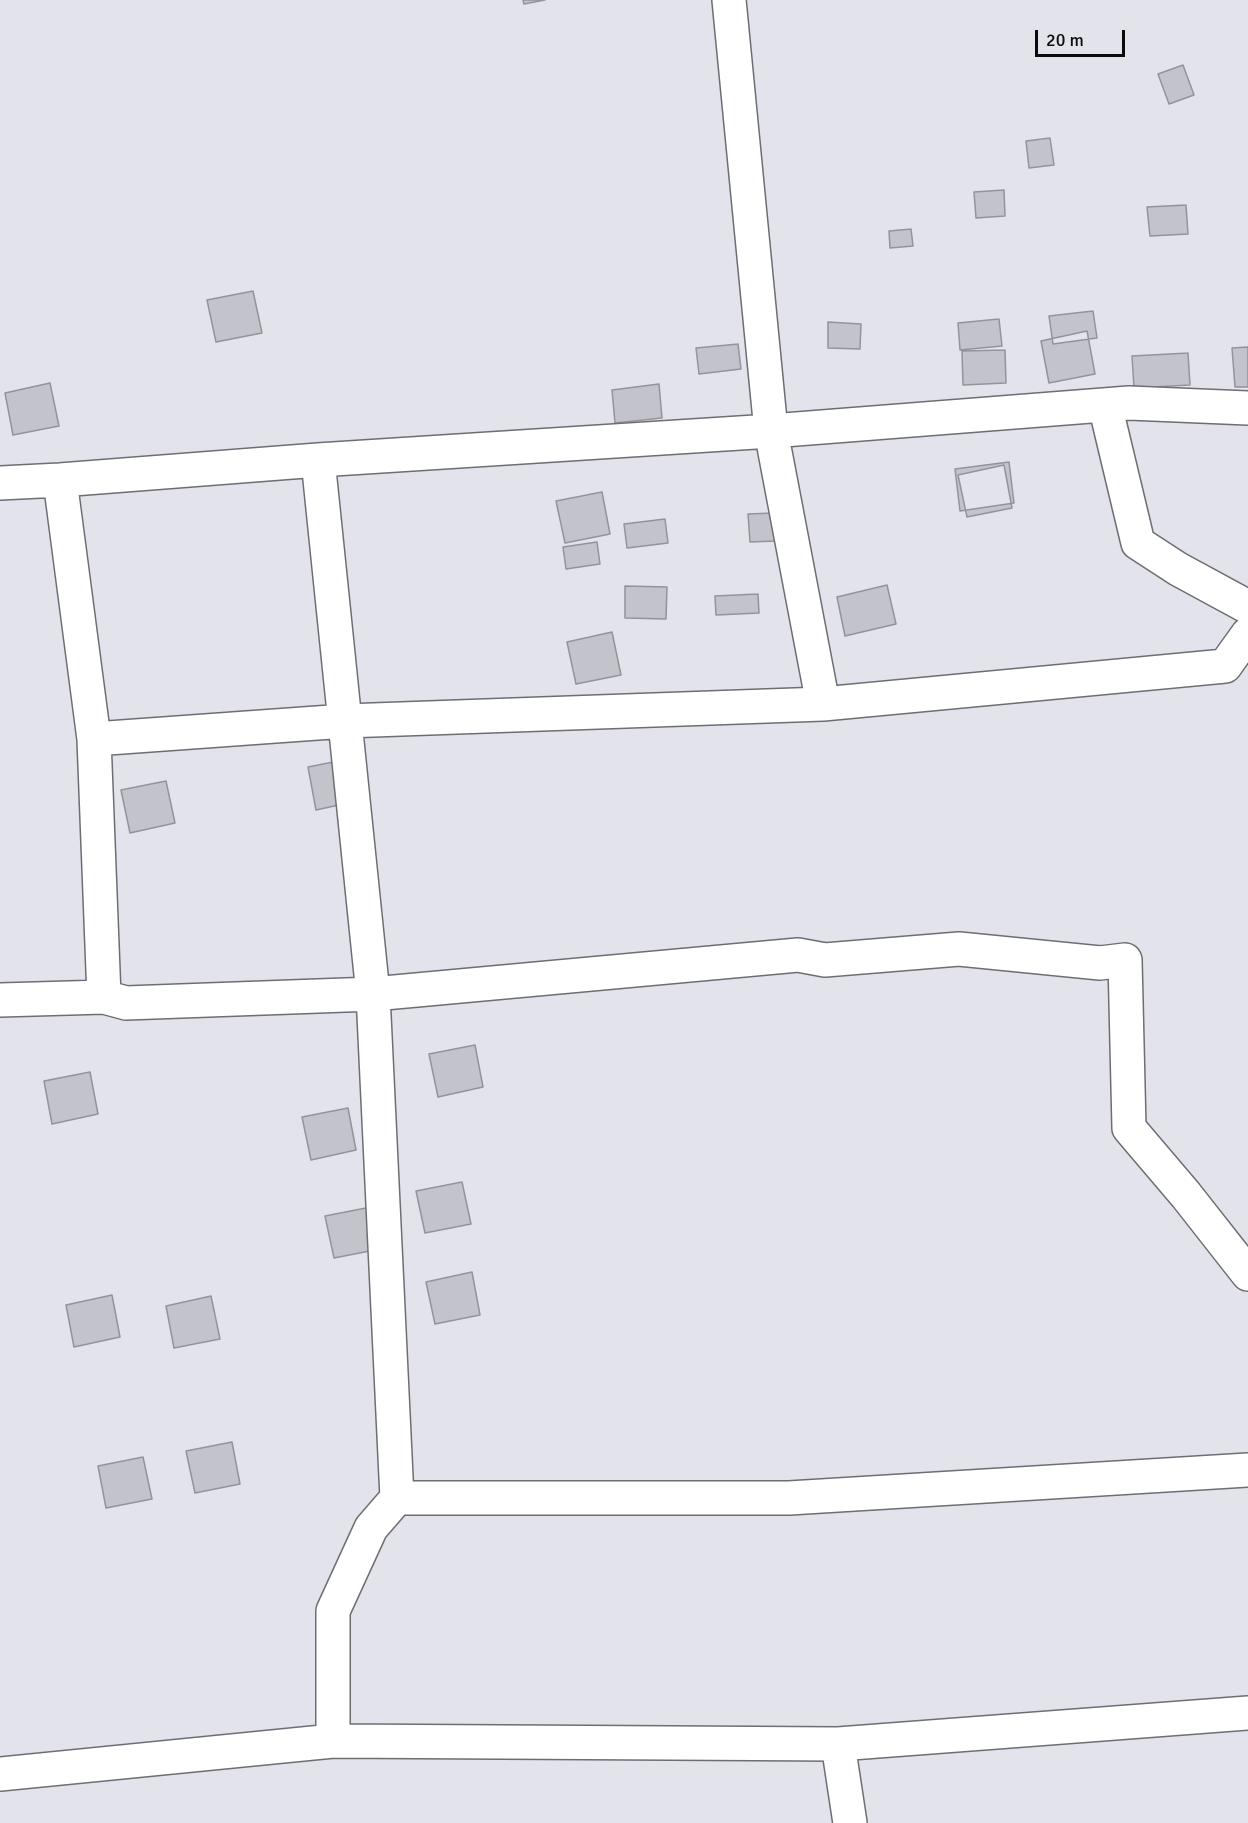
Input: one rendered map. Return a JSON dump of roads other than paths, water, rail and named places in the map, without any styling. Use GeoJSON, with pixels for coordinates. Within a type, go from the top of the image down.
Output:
{"type":"FeatureCollection","features":[{"type":"Feature","properties":{"kind":"street"},"geometry":{"type":"LineString","coordinates":[[729,0],[771,431],[823,704]]}},
{"type":"Feature","properties":{"kind":"street"},"geometry":{"type":"LineString","coordinates":[[0,483],[771,431],[1129,403],[1248,408]]}},
{"type":"Feature","properties":{"kind":"street"},"geometry":{"type":"LineString","coordinates":[[1105,405],[1138,543],[1178,569],[1248,607]]}},
{"type":"Feature","properties":{"kind":"street"},"geometry":{"type":"LineString","coordinates":[[318,460],[373,994],[397,1498],[371,1528],[333,1611],[333,1741]]}},
{"type":"Feature","properties":{"kind":"street"},"geometry":{"type":"LineString","coordinates":[[60,480],[94,739],[104,997]]}},
{"type":"Feature","properties":{"kind":"street"},"geometry":{"type":"LineString","coordinates":[[94,739],[345,721],[823,704],[1225,666],[1248,634]]}},
{"type":"Feature","properties":{"kind":"street"},"geometry":{"type":"LineString","coordinates":[[0,1000],[104,997],[126,1003],[373,994],[798,955],[825,960],[959,949],[1100,963],[1125,960],[1129,1128],[1248,1274]]}},
{"type":"Feature","properties":{"kind":"street"},"geometry":{"type":"LineString","coordinates":[[397,1498],[789,1498],[1248,1470]]}},
{"type":"Feature","properties":{"kind":"street"},"geometry":{"type":"LineString","coordinates":[[0,1774],[333,1741],[838,1744],[1248,1713]]}},
{"type":"Feature","properties":{"kind":"street"},"geometry":{"type":"LineString","coordinates":[[838,1744],[850,1823]]}}]}
